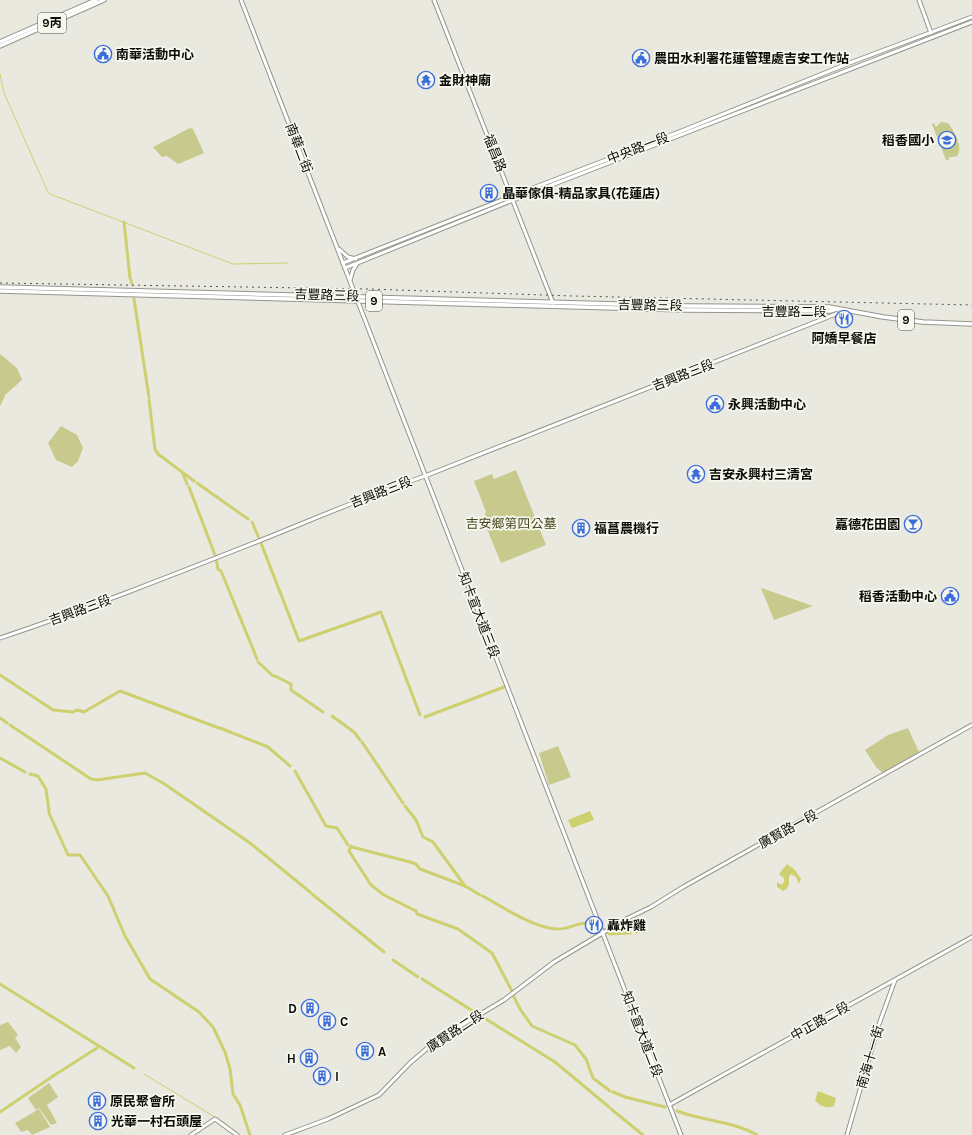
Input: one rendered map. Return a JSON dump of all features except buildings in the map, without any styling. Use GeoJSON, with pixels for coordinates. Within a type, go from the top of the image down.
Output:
{"type":"FeatureCollection","features":[{"type":"Feature","properties":{"kind":"main road","name":"9丙"},"geometry":{"type":"LineString","coordinates":[[0,42],[96,0]]}},
{"type":"Feature","properties":{"kind":"main road","name":"9丙"},"geometry":{"type":"LineString","coordinates":[[0,46],[104,0]]}},
{"type":"Feature","properties":{"kind":"main road","name":"吉豐路三段"},"geometry":{"type":"LineString","coordinates":[[0,287],[144,290],[553,307],[748,311]]}},
{"type":"Feature","properties":{"kind":"main road"},"geometry":{"type":"LineString","coordinates":[[144,290],[145,295]]}},
{"type":"Feature","properties":{"kind":"main road","name":"吉豐路三段"},"geometry":{"type":"LineString","coordinates":[[0,291],[145,295],[553,301],[688,306],[749,305]]}},
{"type":"Feature","properties":{"kind":"main road","name":"吉豐路二段"},"geometry":{"type":"LineString","coordinates":[[749,305],[840,309],[883,317],[923,322],[972,324]]}},
{"type":"Feature","properties":{"kind":"main road","name":"吉豐路二段"},"geometry":{"type":"LineString","coordinates":[[748,311],[830,311],[840,309]]}},
{"type":"Feature","properties":{"kind":"street","name":"南華二街"},"geometry":{"type":"LineString","coordinates":[[241,0],[356,298]]}},
{"type":"Feature","properties":{"kind":"street","name":"福昌路"},"geometry":{"type":"LineString","coordinates":[[434,0],[514,200],[553,301],[553,307]]}},
{"type":"Feature","properties":{"kind":"street"},"geometry":{"type":"LineString","coordinates":[[919,0],[932,34]]}},
{"type":"Feature","properties":{"kind":"street"},"geometry":{"type":"LineString","coordinates":[[932,34],[972,17]]}},
{"type":"Feature","properties":{"kind":"street"},"geometry":{"type":"LineString","coordinates":[[932,34],[972,22]]}},
{"type":"Feature","properties":{"kind":"street","name":"中央路一段"},"geometry":{"type":"LineString","coordinates":[[343,263],[679,132],[846,64],[932,34]]}},
{"type":"Feature","properties":{"kind":"street","name":"中央路一段"},"geometry":{"type":"LineString","coordinates":[[345,268],[932,34]]}},
{"type":"Feature","properties":{"kind":"street"},"geometry":{"type":"LineString","coordinates":[[338,249],[348,257],[356,259]]}},
{"type":"Feature","properties":{"kind":"street"},"geometry":{"type":"LineString","coordinates":[[350,280],[353,270],[357,264]]}},
{"type":"Feature","properties":{"kind":"street","name":"知卡宣大道三段"},"geometry":{"type":"LineString","coordinates":[[356,298],[604,933]]}},
{"type":"Feature","properties":{"kind":"street","name":"吉興路三段"},"geometry":{"type":"LineString","coordinates":[[0,638],[63,617],[258,541],[388,488],[425,476],[846,310]]}},
{"type":"Feature","properties":{"kind":"street","name":"廣賢路一段"},"geometry":{"type":"LineString","coordinates":[[604,933],[626,919],[651,907],[683,887],[972,725]]}},
{"type":"Feature","properties":{"kind":"street","name":"知卡宣大道二段"},"geometry":{"type":"LineString","coordinates":[[604,933],[681,1135]]}},
{"type":"Feature","properties":{"kind":"street","name":"廣賢路二段"},"geometry":{"type":"LineString","coordinates":[[285,1135],[328,1119],[379,1095],[401,1072],[437,1040],[504,1000],[550,964],[604,933]]}},
{"type":"Feature","properties":{"kind":"street","name":"中正路二段"},"geometry":{"type":"LineString","coordinates":[[669,1105],[972,937]]}},
{"type":"Feature","properties":{"kind":"street","name":"南海十一街"},"geometry":{"type":"LineString","coordinates":[[847,1135],[878,1026],[891,988],[896,979]]}},
{"type":"Feature","properties":{"kind":"street"},"geometry":{"type":"LineString","coordinates":[[191,1135],[215,1119],[237,1135]]}},
{"type":"Feature","properties":{"kind":"green space"},"geometry":{"type":"Polygon","coordinates":[[[941,122],[948,123],[959,144],[959,153],[957,156],[948,158],[949,160],[946,160],[932,124],[934,123],[936,127],[941,122]]]}},
{"type":"Feature","properties":{"kind":"green space"},"geometry":{"type":"Polygon","coordinates":[[[190,128],[193,129],[204,153],[178,164],[167,156],[162,157],[153,147],[190,128]]]}},
{"type":"Feature","properties":{"kind":"green space"},"geometry":{"type":"Polygon","coordinates":[[[0,354],[17,368],[22,380],[6,394],[0,406],[0,354]]]}},
{"type":"Feature","properties":{"kind":"green space"},"geometry":{"type":"Polygon","coordinates":[[[61,426],[77,435],[83,448],[78,461],[72,467],[56,460],[48,443],[61,426]]]}},
{"type":"Feature","properties":{"kind":"green space","name":"吉安鄉第四公墓"},"geometry":{"type":"Polygon","coordinates":[[[516,470],[546,545],[501,563],[483,519],[486,512],[474,481],[492,474],[494,479],[516,470]]]}},
{"type":"Feature","properties":{"kind":"green space"},"geometry":{"type":"Polygon","coordinates":[[[761,588],[813,606],[774,620],[761,588]]]}},
{"type":"Feature","properties":{"kind":"green space"},"geometry":{"type":"Polygon","coordinates":[[[908,728],[919,752],[883,773],[876,767],[865,750],[888,735],[908,728]]]}},
{"type":"Feature","properties":{"kind":"green space"},"geometry":{"type":"Polygon","coordinates":[[[558,746],[571,777],[549,785],[539,753],[558,746]]]}},
{"type":"Feature","properties":{"kind":"green space"},"geometry":{"type":"Polygon","coordinates":[[[8,1022],[18,1035],[15,1038],[21,1047],[16,1053],[10,1046],[0,1050],[0,1025],[8,1022]]]}},
{"type":"Feature","properties":{"kind":"green space"},"geometry":{"type":"Polygon","coordinates":[[[49,1083],[58,1097],[47,1105],[57,1123],[51,1125],[39,1108],[36,1110],[28,1098],[49,1083]]]}},
{"type":"Feature","properties":{"kind":"green space"},"geometry":{"type":"Polygon","coordinates":[[[39,1109],[50,1127],[32,1135],[28,1130],[21,1132],[15,1123],[39,1109]]]}},
{"type":"Feature","properties":{"kind":"shaded area"},"geometry":{"type":"Polygon","coordinates":[[[590,811],[594,820],[572,828],[568,820],[590,811]]]}},
{"type":"Feature","properties":{"kind":"shaded area"},"geometry":{"type":"Polygon","coordinates":[[[787,864],[795,870],[801,879],[799,884],[796,877],[791,874],[789,877],[788,887],[783,891],[777,887],[777,882],[782,885],[784,882],[784,878],[779,874],[787,864]]]}},
{"type":"Feature","properties":{"kind":"shaded area"},"geometry":{"type":"Polygon","coordinates":[[[818,1091],[836,1098],[834,1106],[826,1107],[817,1102],[815,1100],[818,1091]]]}},
{"type":"Feature","properties":{"kind":"waterway"},"geometry":{"type":"LineString","coordinates":[[0,74],[4,93],[50,194],[233,264],[288,263]]}},
{"type":"Feature","properties":{"kind":"waterway"},"geometry":{"type":"LineString","coordinates":[[124,222],[130,278]]}},
{"type":"Feature","properties":{"kind":"waterway"},"geometry":{"type":"LineString","coordinates":[[131,280],[132,284]]}},
{"type":"Feature","properties":{"kind":"waterway"},"geometry":{"type":"LineString","coordinates":[[134,299],[149,397]]}},
{"type":"Feature","properties":{"kind":"waterway"},"geometry":{"type":"LineString","coordinates":[[149,400],[155,449],[158,454],[194,481]]}},
{"type":"Feature","properties":{"kind":"waterway"},"geometry":{"type":"LineString","coordinates":[[183,474],[187,484]]}},
{"type":"Feature","properties":{"kind":"waterway"},"geometry":{"type":"LineString","coordinates":[[197,483],[248,519]]}},
{"type":"Feature","properties":{"kind":"waterway"},"geometry":{"type":"LineString","coordinates":[[189,487],[215,555]]}},
{"type":"Feature","properties":{"kind":"waterway"},"geometry":{"type":"LineString","coordinates":[[252,522],[259,538]]}},
{"type":"Feature","properties":{"kind":"waterway"},"geometry":{"type":"LineString","coordinates":[[261,543],[299,641],[381,612]]}},
{"type":"Feature","properties":{"kind":"waterway"},"geometry":{"type":"LineString","coordinates":[[216,559],[218,569],[221,571],[257,659]]}},
{"type":"Feature","properties":{"kind":"waterway"},"geometry":{"type":"LineString","coordinates":[[382,615],[420,715]]}},
{"type":"Feature","properties":{"kind":"waterway"},"geometry":{"type":"LineString","coordinates":[[258,662],[273,676]]}},
{"type":"Feature","properties":{"kind":"waterway"},"geometry":{"type":"LineString","coordinates":[[0,675],[53,710],[73,712],[77,710],[84,712],[120,691],[219,728]]}},
{"type":"Feature","properties":{"kind":"waterway"},"geometry":{"type":"LineString","coordinates":[[275,676],[291,684],[291,690],[323,712]]}},
{"type":"Feature","properties":{"kind":"waterway"},"geometry":{"type":"LineString","coordinates":[[425,717],[504,687]]}},
{"type":"Feature","properties":{"kind":"waterway"},"geometry":{"type":"LineString","coordinates":[[332,716],[354,732],[360,740]]}},
{"type":"Feature","properties":{"kind":"waterway"},"geometry":{"type":"LineString","coordinates":[[0,718],[7,723]]}},
{"type":"Feature","properties":{"kind":"waterway"},"geometry":{"type":"LineString","coordinates":[[10,725],[91,779],[97,780],[145,773],[161,782]]}},
{"type":"Feature","properties":{"kind":"waterway"},"geometry":{"type":"LineString","coordinates":[[220,728],[268,747],[290,766]]}},
{"type":"Feature","properties":{"kind":"waterway"},"geometry":{"type":"LineString","coordinates":[[362,742],[403,803]]}},
{"type":"Feature","properties":{"kind":"waterway"},"geometry":{"type":"LineString","coordinates":[[0,758],[25,772]]}},
{"type":"Feature","properties":{"kind":"waterway"},"geometry":{"type":"LineString","coordinates":[[295,771],[326,826],[337,828],[348,845]]}},
{"type":"Feature","properties":{"kind":"waterway"},"geometry":{"type":"LineString","coordinates":[[30,774],[38,776],[46,789],[49,811]]}},
{"type":"Feature","properties":{"kind":"waterway"},"geometry":{"type":"LineString","coordinates":[[163,783],[250,843],[310,892]]}},
{"type":"Feature","properties":{"kind":"waterway"},"geometry":{"type":"LineString","coordinates":[[405,806],[416,820],[423,837],[433,842],[465,886]]}},
{"type":"Feature","properties":{"kind":"waterway"},"geometry":{"type":"LineString","coordinates":[[49,813],[68,855],[80,855],[108,896],[125,936],[150,979],[199,1012],[213,1027],[225,1052],[230,1069],[233,1094],[240,1105],[250,1135]]}},
{"type":"Feature","properties":{"kind":"waterway"},"geometry":{"type":"LineString","coordinates":[[351,846],[349,851],[371,885],[384,895],[416,911],[417,914],[458,929],[492,953],[512,991]]}},
{"type":"Feature","properties":{"kind":"waterway"},"geometry":{"type":"LineString","coordinates":[[352,847],[416,864],[420,869],[465,886],[480,895]]}},
{"type":"Feature","properties":{"kind":"waterway"},"geometry":{"type":"LineString","coordinates":[[312,894],[384,952]]}},
{"type":"Feature","properties":{"kind":"waterway"},"geometry":{"type":"LineString","coordinates":[[483,896],[518,916],[547,928],[561,929],[583,923],[595,923]]}},
{"type":"Feature","properties":{"kind":"waterway"},"geometry":{"type":"LineString","coordinates":[[636,932],[645,931]]}},
{"type":"Feature","properties":{"kind":"waterway"},"geometry":{"type":"LineString","coordinates":[[609,934],[630,933]]}},
{"type":"Feature","properties":{"kind":"waterway"},"geometry":{"type":"LineString","coordinates":[[393,960],[418,977]]}},
{"type":"Feature","properties":{"kind":"waterway"},"geometry":{"type":"LineString","coordinates":[[422,979],[476,1013]]}},
{"type":"Feature","properties":{"kind":"waterway"},"geometry":{"type":"LineString","coordinates":[[0,984],[134,1068]]}},
{"type":"Feature","properties":{"kind":"waterway"},"geometry":{"type":"LineString","coordinates":[[513,995],[520,1009],[532,1026],[575,1045],[586,1059],[593,1078],[610,1091]]}},
{"type":"Feature","properties":{"kind":"waterway"},"geometry":{"type":"LineString","coordinates":[[481,1016],[555,1062],[609,1107]]}},
{"type":"Feature","properties":{"kind":"waterway"},"geometry":{"type":"LineString","coordinates":[[61,1071],[97,1048]]}},
{"type":"Feature","properties":{"kind":"waterway"},"geometry":{"type":"LineString","coordinates":[[0,1112],[59,1072]]}},
{"type":"Feature","properties":{"kind":"waterway"},"geometry":{"type":"LineString","coordinates":[[144,1074],[223,1122],[240,1135]]}},
{"type":"Feature","properties":{"kind":"waterway"},"geometry":{"type":"LineString","coordinates":[[613,1092],[625,1097],[665,1107]]}},
{"type":"Feature","properties":{"kind":"waterway"},"geometry":{"type":"LineString","coordinates":[[611,1109],[643,1135]]}},
{"type":"Feature","properties":{"kind":"waterway"},"geometry":{"type":"LineString","coordinates":[[677,1111],[728,1124],[748,1130],[757,1135]]}},
{"type":"Feature","properties":{"kind":"railway"},"geometry":{"type":"LineString","coordinates":[[0,283],[368,289],[573,296],[972,305]]}},
{"type":"Feature","properties":{"kind":"place","name":"南華活動中心"},"geometry":{"type":"Point","coordinates":[103,54]}},
{"type":"Feature","properties":{"kind":"place","name":"農田水利署花蓮管理處吉安工作站"},"geometry":{"type":"Point","coordinates":[641,58]}},
{"type":"Feature","properties":{"kind":"place","name":"金財神廟"},"geometry":{"type":"Point","coordinates":[426,80]}},
{"type":"Feature","properties":{"kind":"place","name":"稻香國小"},"geometry":{"type":"Point","coordinates":[947,140]}},
{"type":"Feature","properties":{"kind":"place","name":"晶華傢俱-精品家具(花蓮店)"},"geometry":{"type":"Point","coordinates":[489,193]}},
{"type":"Feature","properties":{"kind":"place","name":"阿嬌早餐店"},"geometry":{"type":"Point","coordinates":[844,319]}},
{"type":"Feature","properties":{"kind":"place","name":"永興活動中心"},"geometry":{"type":"Point","coordinates":[715,404]}},
{"type":"Feature","properties":{"kind":"place","name":"吉安永興村三清宮"},"geometry":{"type":"Point","coordinates":[696,474]}},
{"type":"Feature","properties":{"kind":"place","name":"嘉德花田園"},"geometry":{"type":"Point","coordinates":[913,524]}},
{"type":"Feature","properties":{"kind":"place","name":"福菖農機行"},"geometry":{"type":"Point","coordinates":[581,528]}},
{"type":"Feature","properties":{"kind":"place","name":"稻香活動中心"},"geometry":{"type":"Point","coordinates":[950,596]}},
{"type":"Feature","properties":{"kind":"place","name":"轟炸雞"},"geometry":{"type":"Point","coordinates":[594,925]}},
{"type":"Feature","properties":{"kind":"place","name":"D"},"geometry":{"type":"Point","coordinates":[310,1008]}},
{"type":"Feature","properties":{"kind":"place","name":"C"},"geometry":{"type":"Point","coordinates":[327,1021]}},
{"type":"Feature","properties":{"kind":"place","name":"A"},"geometry":{"type":"Point","coordinates":[365,1051]}},
{"type":"Feature","properties":{"kind":"place","name":"H"},"geometry":{"type":"Point","coordinates":[309,1058]}},
{"type":"Feature","properties":{"kind":"place","name":"I"},"geometry":{"type":"Point","coordinates":[322,1076]}},
{"type":"Feature","properties":{"kind":"place","name":"原民聚會所"},"geometry":{"type":"Point","coordinates":[97,1101]}},
{"type":"Feature","properties":{"kind":"place","name":"光華一村石頭屋"},"geometry":{"type":"Point","coordinates":[98,1121]}}]}
